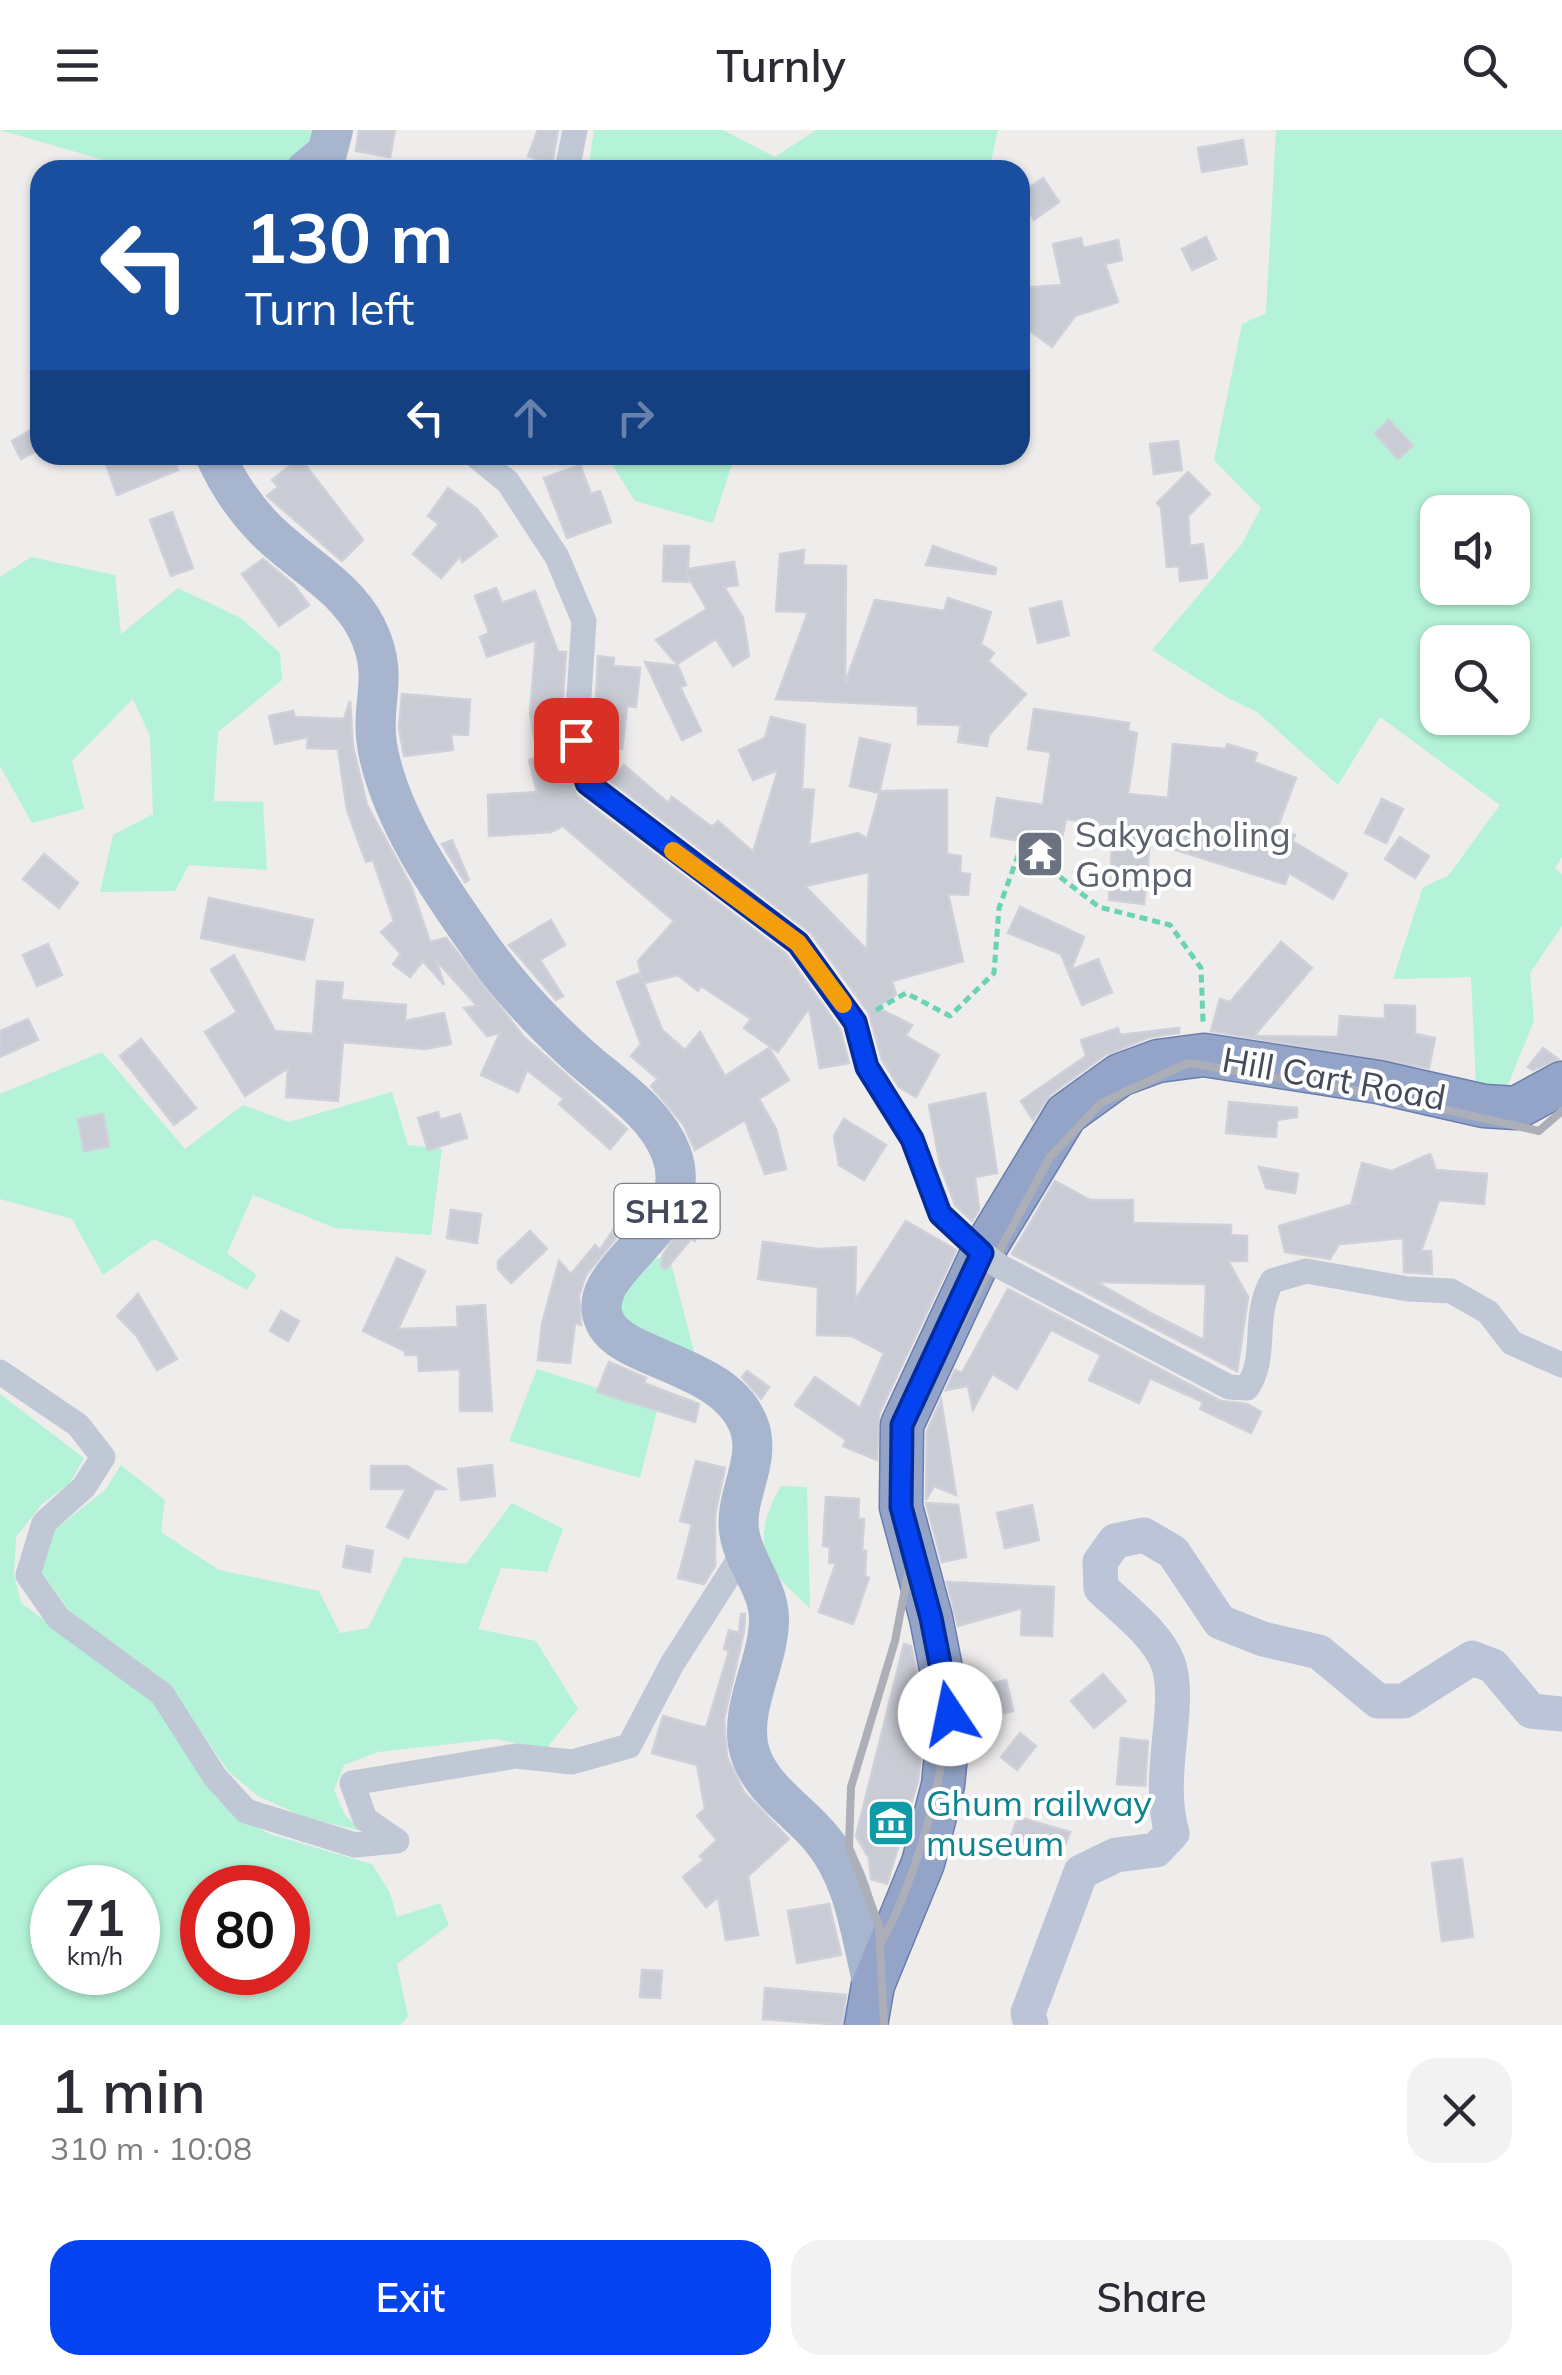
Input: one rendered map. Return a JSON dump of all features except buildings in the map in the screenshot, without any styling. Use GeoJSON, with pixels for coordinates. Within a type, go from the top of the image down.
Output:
{"type":"FeatureCollection","features":[{"type":"Feature","properties":{"kind":"highway","name":"Hill Cart Road"},"geometry":{"type":"LineString","coordinates":[[870,2005],[923,1863],[943,1785],[950,1714],[931,1618],[901,1507],[902,1425],[1066,1114],[1120,1075],[1158,1062],[1204,1054],[1378,1082],[1484,1106],[1516,1108],[1562,1083]]}},
{"type":"Feature","properties":{"kind":"main road"},"geometry":{"type":"LineString","coordinates":[[318,160],[327,153],[333,130]]}},
{"type":"Feature","properties":{"kind":"main road","name":"SH12"},"geometry":{"type":"LineString","coordinates":[[219,465],[228,486],[268,531],[330,582],[364,622],[378,654],[382,688],[376,738],[383,772],[438,882],[517,996],[645,1114],[672,1153],[676,1186],[668,1208],[656,1231],[605,1286],[600,1302],[604,1321],[616,1336],[690,1369],[734,1402],[750,1429],[752,1458],[738,1528],[770,1612],[748,1720],[749,1750],[757,1770],[822,1839],[847,1880],[870,2005]]}},
{"type":"Feature","properties":{"kind":"main road"},"geometry":{"type":"LineString","coordinates":[[1031,2025],[1028,2012],[1081,1872],[1116,1855],[1156,1850],[1172,1834],[1164,1806],[1171,1690],[1168,1663],[1145,1630],[1101,1588],[1100,1562],[1115,1541],[1144,1535],[1173,1552],[1220,1622],[1263,1639],[1319,1652],[1378,1701],[1404,1700],[1472,1658],[1493,1666],[1531,1711],[1562,1714]]}},
{"type":"Feature","properties":{"kind":"street"},"geometry":{"type":"LineString","coordinates":[[569,160],[575,130]]}},
{"type":"Feature","properties":{"kind":"street"},"geometry":{"type":"LineString","coordinates":[[487,465],[508,482],[558,557],[584,621],[576,740],[587,783],[798,943],[855,1022],[867,1067],[912,1139],[940,1214],[990,1259],[1229,1387],[1247,1388],[1257,1372],[1260,1303],[1272,1281],[1306,1271],[1408,1289],[1451,1290],[1488,1312],[1512,1343],[1562,1365]]}},
{"type":"Feature","properties":{"kind":"street"},"geometry":{"type":"LineString","coordinates":[[0,1372],[78,1425],[103,1457],[84,1488],[44,1524],[28,1576],[58,1618],[162,1694],[215,1777],[246,1811],[355,1845],[397,1841],[365,1819],[352,1784],[516,1756],[572,1762],[629,1746],[672,1664],[745,1550]]}},
{"type":"Feature","properties":{"kind":"path"},"geometry":{"type":"LineString","coordinates":[[855,1022],[906,993],[950,1016],[994,972],[999,908],[1021,847],[1099,907],[1170,925],[1201,968],[1204,1054]]}},
{"type":"Feature","properties":{"kind":"green space"},"geometry":{"type":"Polygon","coordinates":[[[0,130],[322,130],[296,160],[104,160],[0,130]]]}},
{"type":"Feature","properties":{"kind":"green space"},"geometry":{"type":"Polygon","coordinates":[[[594,130],[723,130],[775,157],[816,130],[998,130],[991,160],[590,160],[594,130]]]}},
{"type":"Feature","properties":{"kind":"green space"},"geometry":{"type":"Polygon","coordinates":[[[1276,130],[1562,130],[1562,857],[1555,868],[1562,874],[1562,926],[1530,973],[1534,1021],[1507,1087],[1476,1085],[1471,977],[1393,979],[1423,887],[1448,876],[1500,805],[1380,717],[1338,785],[1257,712],[1152,650],[1241,545],[1261,508],[1214,460],[1242,324],[1266,313],[1276,130]]]}},
{"type":"Feature","properties":{"kind":"green space"},"geometry":{"type":"Polygon","coordinates":[[[612,465],[732,465],[713,523],[635,501],[612,465]]]}},
{"type":"Feature","properties":{"kind":"green space"},"geometry":{"type":"Polygon","coordinates":[[[31,557],[115,575],[121,634],[178,588],[241,618],[280,653],[282,680],[218,732],[214,801],[263,802],[267,870],[189,865],[175,891],[100,892],[113,835],[153,814],[150,736],[133,699],[72,761],[84,809],[32,823],[0,766],[0,577],[31,557]]]}},
{"type":"Feature","properties":{"kind":"green space"},"geometry":{"type":"Polygon","coordinates":[[[102,1052],[185,1149],[243,1105],[289,1122],[392,1092],[408,1145],[442,1149],[431,1235],[335,1228],[253,1195],[227,1253],[257,1275],[247,1290],[154,1239],[103,1275],[72,1219],[0,1199],[0,1094],[102,1052]]]}},
{"type":"Feature","properties":{"kind":"green space"},"geometry":{"type":"Polygon","coordinates":[[[669,1255],[697,1363],[621,1325],[616,1300],[637,1265],[669,1255]]]}},
{"type":"Feature","properties":{"kind":"green space"},"geometry":{"type":"Polygon","coordinates":[[[537,1369],[658,1407],[640,1478],[509,1441],[537,1369]]]}},
{"type":"Feature","properties":{"kind":"green space"},"geometry":{"type":"Polygon","coordinates":[[[0,1394],[84,1458],[69,1484],[42,1504],[16,1537],[14,1574],[21,1603],[157,1702],[233,1813],[269,1834],[372,1864],[390,1893],[397,1917],[440,1903],[449,1925],[397,1964],[408,2016],[401,2025],[0,2025],[0,1394]]]}},
{"type":"Feature","properties":{"kind":"green space"},"geometry":{"type":"Polygon","coordinates":[[[121,1465],[165,1500],[161,1532],[219,1570],[319,1591],[340,1633],[368,1628],[404,1557],[466,1564],[512,1503],[563,1529],[547,1572],[501,1568],[478,1629],[536,1641],[578,1709],[546,1749],[495,1739],[378,1752],[344,1765],[334,1790],[345,1815],[361,1831],[304,1817],[258,1796],[228,1771],[169,1684],[69,1611],[40,1570],[52,1532],[105,1490],[121,1465]]]}},
{"type":"Feature","properties":{"kind":"green space"},"geometry":{"type":"Polygon","coordinates":[[[781,1486],[807,1487],[810,1608],[782,1580],[766,1553],[765,1523],[781,1486]]]}},
{"type":"Feature","properties":{"kind":"railway"},"geometry":{"type":"LineString","coordinates":[[884,2025],[879,1925],[849,1847],[851,1787],[895,1641],[909,1568],[906,1526],[912,1413],[1050,1157],[1101,1103],[1188,1063],[1377,1094],[1539,1131],[1562,1111]]}},
{"type":"Feature","properties":{"kind":"railway"},"geometry":{"type":"LineString","coordinates":[[880,1944],[914,1868],[933,1804],[943,1745],[939,1687],[911,1578]]}},
{"type":"Feature","properties":{"kind":"slow traffic"},"geometry":{"type":"LineString","coordinates":[[673,851],[798,943],[843,1004]]}},
{"type":"Feature","properties":{"kind":"place","name":"Sakyacholing Gompa"},"geometry":{"type":"Point","coordinates":[1040,854]}},
{"type":"Feature","properties":{"kind":"place","name":"Ghum railway museum"},"geometry":{"type":"Point","coordinates":[891,1823]}},
{"type":"Feature","properties":{"kind":"route"},"geometry":{"type":"LineString","coordinates":[[576,740],[587,783],[798,943],[826,977],[855,1022],[867,1067],[912,1139],[940,1214],[982,1253],[902,1425],[901,1507],[931,1618],[950,1714]]}}]}
